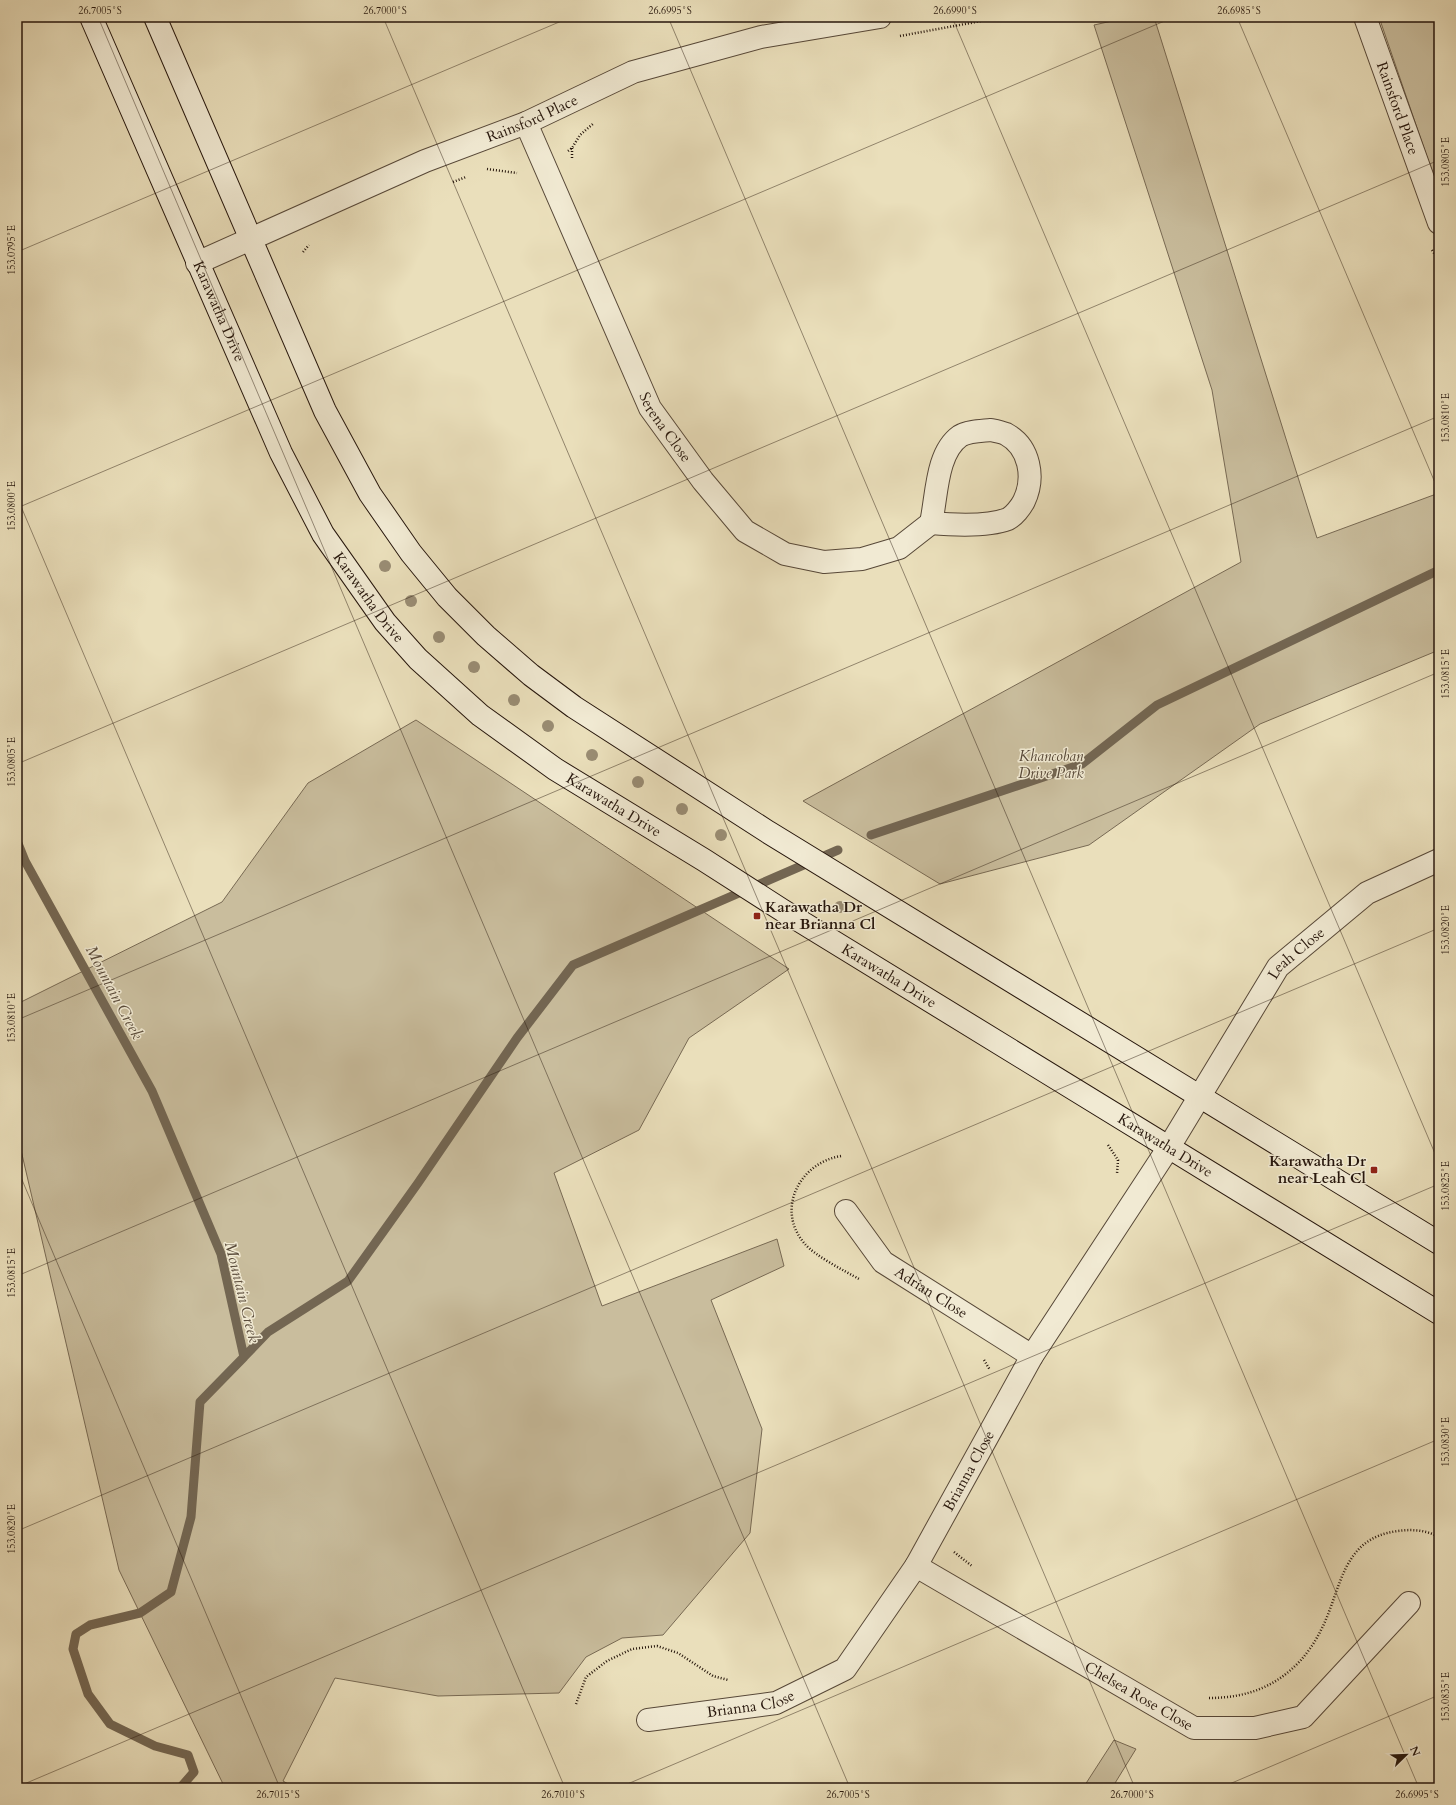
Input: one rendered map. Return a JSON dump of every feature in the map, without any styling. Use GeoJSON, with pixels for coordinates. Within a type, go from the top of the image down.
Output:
{"type":"FeatureCollection","features":[{"type":"Feature","properties":{"kind":"street","name":"Karawatha Drive"},"geometry":{"type":"LineString","coordinates":[[91,17],[281,453],[323,534],[385,622],[418,659],[480,715],[555,769],[1439,1313]]}},
{"type":"Feature","properties":{"kind":"street"},"geometry":{"type":"LineString","coordinates":[[155,17],[325,411],[370,494],[411,553],[447,597],[486,636],[531,675],[568,703],[768,832],[1200,1095],[1439,1243]]}},
{"type":"Feature","properties":{"kind":"street","name":"Rainsford Place"},"geometry":{"type":"LineString","coordinates":[[197,263],[425,161],[526,122],[633,72],[761,37],[880,17]]}},
{"type":"Feature","properties":{"kind":"street","name":"Rainsford Place"},"geometry":{"type":"LineString","coordinates":[[1365,17],[1439,223]]}},
{"type":"Feature","properties":{"kind":"street","name":"Serena Close"},"geometry":{"type":"LineString","coordinates":[[526,122],[650,408],[703,481],[745,531],[785,554],[824,562],[862,559],[899,548],[932,523]]}},
{"type":"Feature","properties":{"kind":"street"},"geometry":{"type":"LineString","coordinates":[[991,430],[1006,434],[1018,444],[1027,458],[1031,475],[1029,492],[1021,506],[1009,518],[994,522],[956,525],[932,523],[944,456],[949,446],[961,435],[991,430]]}},
{"type":"Feature","properties":{"kind":"street","name":"Leah Close"},"geometry":{"type":"LineString","coordinates":[[1200,1095],[1278,967],[1366,893],[1439,860]]}},
{"type":"Feature","properties":{"kind":"street","name":"Brianna Close"},"geometry":{"type":"LineString","coordinates":[[648,1720],[776,1703],[845,1669],[916,1566],[1032,1356],[1169,1147],[1200,1095]]}},
{"type":"Feature","properties":{"kind":"street","name":"Adrian Close"},"geometry":{"type":"LineString","coordinates":[[846,1211],[883,1262],[1032,1356]]}},
{"type":"Feature","properties":{"kind":"street","name":"Chelsea Rose Close"},"geometry":{"type":"LineString","coordinates":[[916,1566],[1194,1728],[1255,1728],[1303,1717],[1409,1603]]}},
{"type":"Feature","properties":{"kind":"path"},"geometry":{"type":"LineString","coordinates":[[900,36],[1003,17]]}},
{"type":"Feature","properties":{"kind":"path"},"geometry":{"type":"LineString","coordinates":[[572,160],[572,148],[580,135],[597,121]]}},
{"type":"Feature","properties":{"kind":"path"},"geometry":{"type":"LineString","coordinates":[[482,171],[489,168],[514,173],[522,172],[572,148]]}},
{"type":"Feature","properties":{"kind":"path"},"geometry":{"type":"LineString","coordinates":[[451,182],[458,181],[469,176]]}},
{"type":"Feature","properties":{"kind":"path"},"geometry":{"type":"LineString","coordinates":[[303,252],[311,242]]}},
{"type":"Feature","properties":{"kind":"path"},"geometry":{"type":"LineString","coordinates":[[1116,1180],[1118,1160]]}},
{"type":"Feature","properties":{"kind":"path"},"geometry":{"type":"LineString","coordinates":[[990,1374],[990,1370],[1005,1340]]}},
{"type":"Feature","properties":{"kind":"path"},"geometry":{"type":"LineString","coordinates":[[1208,1698],[1224,1698],[1246,1694],[1268,1687],[1301,1660],[1320,1632],[1341,1577],[1355,1552],[1374,1537],[1388,1532],[1418,1530],[1432,1533],[1439,1537]]}},
{"type":"Feature","properties":{"kind":"path"},"geometry":{"type":"LineString","coordinates":[[931,1540],[958,1554],[974,1568]]}},
{"type":"Feature","properties":{"kind":"path"},"geometry":{"type":"LineString","coordinates":[[576,1704],[586,1678],[607,1661],[632,1649],[657,1646],[678,1652],[713,1676],[728,1680]]}},
{"type":"Feature","properties":{"kind":"green space","name":"Khancoban Drive Park"},"geometry":{"type":"Polygon","coordinates":[[[1130,17],[1154,17],[1317,538],[1439,493],[1439,650],[1260,724],[1089,845],[940,884],[803,801],[1241,562],[1212,390],[1094,25],[1130,17]]]}},
{"type":"Feature","properties":{"kind":"green space"},"geometry":{"type":"Polygon","coordinates":[[[1379,17],[1439,17],[1439,192],[1379,17]]]}},
{"type":"Feature","properties":{"kind":"green space"},"geometry":{"type":"Polygon","coordinates":[[[416,720],[789,969],[689,1038],[639,1130],[554,1173],[602,1306],[777,1239],[784,1266],[711,1300],[762,1429],[750,1533],[663,1635],[622,1638],[586,1657],[559,1693],[438,1696],[335,1678],[283,1781],[295,1788],[225,1788],[119,1570],[17,1133],[17,1004],[222,902],[308,783],[416,720]]]}},
{"type":"Feature","properties":{"kind":"green space"},"geometry":{"type":"Polygon","coordinates":[[[1114,1740],[1136,1749],[1112,1788],[1083,1788],[1114,1740]]]}},
{"type":"Feature","properties":{"kind":"waterway"},"geometry":{"type":"LineString","coordinates":[[871,835],[1082,764],[1157,705],[1439,570]]}},
{"type":"Feature","properties":{"kind":"waterway","name":"Mountain Creek"},"geometry":{"type":"LineString","coordinates":[[17,841],[25,861],[152,1091],[221,1254],[244,1357],[200,1402],[191,1517],[171,1592],[140,1613],[90,1625],[76,1634],[73,1649],[88,1694],[110,1724],[155,1746],[188,1755],[194,1772],[180,1788]]}},
{"type":"Feature","properties":{"kind":"waterway"},"geometry":{"type":"LineString","coordinates":[[244,1357],[268,1332],[348,1281],[418,1183],[517,1038],[573,965],[838,850]]}},
{"type":"Feature","properties":{"kind":"place","name":"Karawatha Dr near Brianna Cl"},"geometry":{"type":"Point","coordinates":[757,916]}},
{"type":"Feature","properties":{"kind":"place","name":"Karawatha Dr near Leah Cl"},"geometry":{"type":"Point","coordinates":[1374,1170]}}]}
